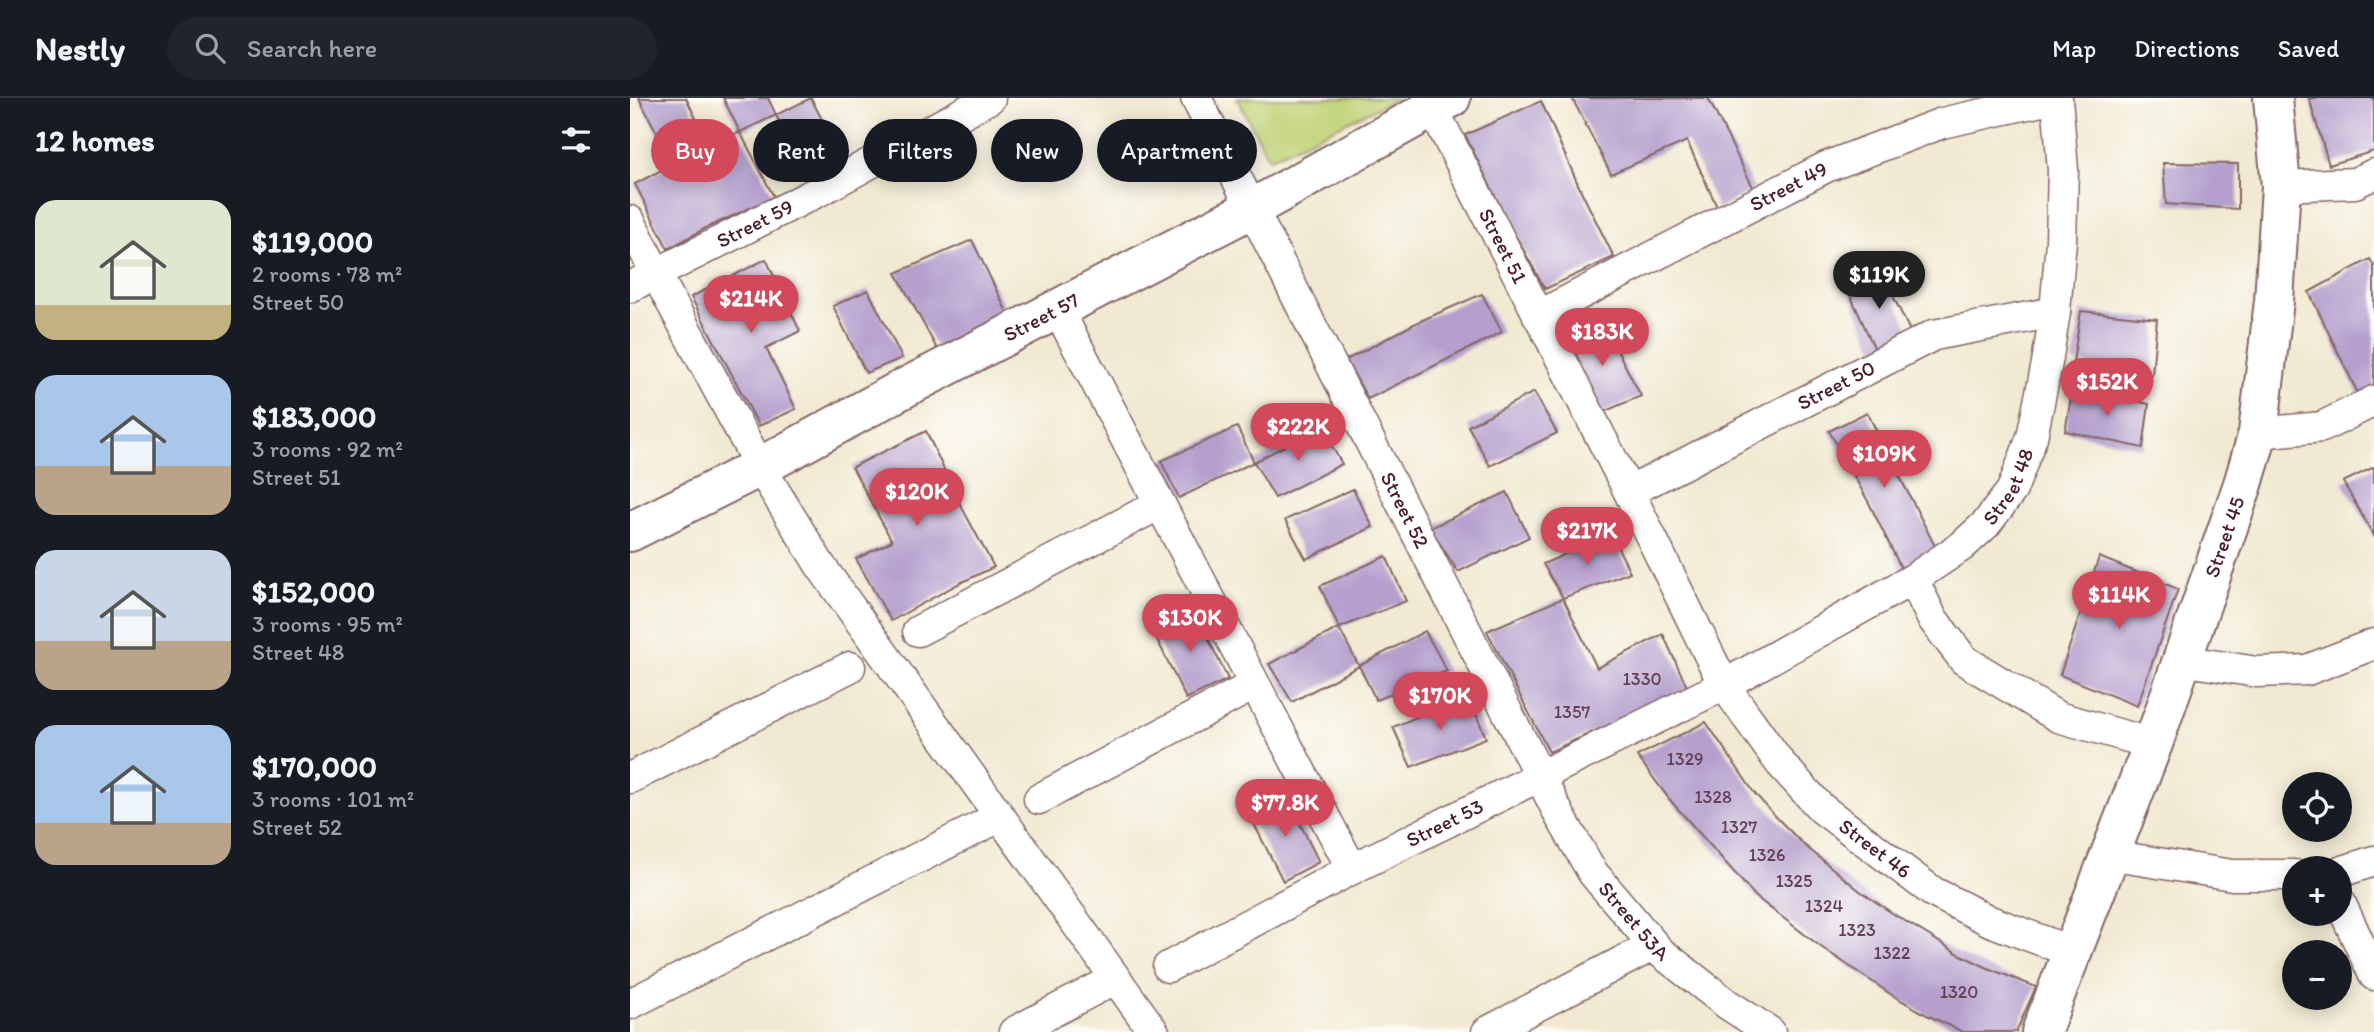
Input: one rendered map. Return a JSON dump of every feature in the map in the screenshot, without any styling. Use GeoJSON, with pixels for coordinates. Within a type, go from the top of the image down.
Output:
{"type":"FeatureCollection","features":[{"type":"Feature","properties":{"kind":"street","name":"Street 59"},"geometry":{"type":"LineString","coordinates":[[643,280],[819,191],[990,98]]}},
{"type":"Feature","properties":{"kind":"street","name":"Street 52"},"geometry":{"type":"LineString","coordinates":[[1196,98],[1539,775]]}},
{"type":"Feature","properties":{"kind":"street","name":"Street 48"},"geometry":{"type":"LineString","coordinates":[[1724,685],[1913,579],[1962,546],[1986,524],[2012,490],[2032,437],[2055,312],[2063,170],[2056,98]]}},
{"type":"Feature","properties":{"kind":"street","name":"Street 49"},"geometry":{"type":"LineString","coordinates":[[1538,316],[1826,167],[1942,123],[2056,98]]}},
{"type":"Feature","properties":{"kind":"street","name":"Street 45"},"geometry":{"type":"LineString","coordinates":[[2041,1032],[2153,744],[2259,433],[2274,301],[2281,186],[2273,98]]}},
{"type":"Feature","properties":{"kind":"street","name":"Street 57"},"geometry":{"type":"LineString","coordinates":[[630,532],[760,467],[1057,308],[1253,208],[1442,102]]}},
{"type":"Feature","properties":{"kind":"street","name":"Street 51"},"geometry":{"type":"LineString","coordinates":[[1442,102],[1538,316],[1724,685]]}},
{"type":"Feature","properties":{"kind":"street"},"geometry":{"type":"LineString","coordinates":[[2281,186],[2355,183],[2374,174]]}},
{"type":"Feature","properties":{"kind":"street"},"geometry":{"type":"LineString","coordinates":[[630,221],[643,280],[820,565],[1154,1032]]}},
{"type":"Feature","properties":{"kind":"street"},"geometry":{"type":"LineString","coordinates":[[1057,308],[1352,869]]}},
{"type":"Feature","properties":{"kind":"street","name":"Street 50"},"geometry":{"type":"LineString","coordinates":[[1629,492],[1934,335],[2055,312]]}},
{"type":"Feature","properties":{"kind":"street"},"geometry":{"type":"LineString","coordinates":[[2259,433],[2322,427],[2374,401]]}},
{"type":"Feature","properties":{"kind":"street"},"geometry":{"type":"LineString","coordinates":[[918,631],[1160,504]]}},
{"type":"Feature","properties":{"kind":"street"},"geometry":{"type":"LineString","coordinates":[[1913,579],[1932,618],[1964,660],[2058,717],[2153,744]]}},
{"type":"Feature","properties":{"kind":"street"},"geometry":{"type":"LineString","coordinates":[[2180,660],[2257,671],[2307,670],[2374,644]]}},
{"type":"Feature","properties":{"kind":"street"},"geometry":{"type":"LineString","coordinates":[[630,778],[850,667]]}},
{"type":"Feature","properties":{"kind":"street"},"geometry":{"type":"LineString","coordinates":[[1039,799],[1254,685]]}},
{"type":"Feature","properties":{"kind":"street","name":"Street 53"},"geometry":{"type":"LineString","coordinates":[[1168,967],[1352,869],[1724,685]]}},
{"type":"Feature","properties":{"kind":"street","name":"Street 46"},"geometry":{"type":"LineString","coordinates":[[1724,685],[1780,763],[1821,808],[1933,891],[1990,921],[2072,952]]}},
{"type":"Feature","properties":{"kind":"street","name":"Street 53A"},"geometry":{"type":"LineString","coordinates":[[1539,775],[1593,873],[1654,945],[1727,1004],[1770,1032]]}},
{"type":"Feature","properties":{"kind":"street"},"geometry":{"type":"LineString","coordinates":[[630,1004],[999,817]]}},
{"type":"Feature","properties":{"kind":"street"},"geometry":{"type":"LineString","coordinates":[[2109,855],[2232,875],[2282,875]]}},
{"type":"Feature","properties":{"kind":"street"},"geometry":{"type":"LineString","coordinates":[[2352,868],[2374,861]]}},
{"type":"Feature","properties":{"kind":"street"},"geometry":{"type":"LineString","coordinates":[[2351,926],[2374,975]]}},
{"type":"Feature","properties":{"kind":"street"},"geometry":{"type":"LineString","coordinates":[[1487,1032],[1654,945]]}},
{"type":"Feature","properties":{"kind":"street"},"geometry":{"type":"LineString","coordinates":[[1014,1032],[1115,979]]}},
{"type":"Feature","properties":{"kind":"green space"},"geometry":{"type":"Polygon","coordinates":[[[1237,98],[1398,98],[1269,159],[1257,136],[1257,119],[1248,119],[1237,98]]]}},
{"type":"Feature","properties":{"kind":"building"},"geometry":{"type":"Polygon","coordinates":[[[639,98],[686,98],[696,119],[651,119],[651,121],[639,98]]]}},
{"type":"Feature","properties":{"kind":"building"},"geometry":{"type":"Polygon","coordinates":[[[723,98],[768,98],[776,115],[768,119],[753,119],[753,126],[740,132],[739,119],[734,119],[723,98]]]}},
{"type":"Feature","properties":{"kind":"building"},"geometry":{"type":"Polygon","coordinates":[[[811,98],[822,119],[778,119],[776,115],[811,98]]]}},
{"type":"Feature","properties":{"kind":"building"},"geometry":{"type":"Polygon","coordinates":[[[1572,98],[1708,98],[1754,189],[1718,209],[1687,141],[1611,174],[1572,98]]]}},
{"type":"Feature","properties":{"kind":"building"},"geometry":{"type":"Polygon","coordinates":[[[2309,98],[2374,98],[2374,151],[2329,165],[2309,98]]]}},
{"type":"Feature","properties":{"kind":"building"},"geometry":{"type":"Polygon","coordinates":[[[1541,101],[1614,257],[1545,289],[1465,135],[1541,101]]]}},
{"type":"Feature","properties":{"kind":"building"},"geometry":{"type":"Polygon","coordinates":[[[740,132],[753,157],[753,182],[766,182],[774,197],[706,228],[668,249],[635,184],[651,176],[651,182],[739,182],[740,132]]]}},
{"type":"Feature","properties":{"kind":"building"},"geometry":{"type":"Polygon","coordinates":[[[2163,163],[2238,164],[2238,209],[2166,204],[2163,163]]]}},
{"type":"Feature","properties":{"kind":"building"},"geometry":{"type":"Polygon","coordinates":[[[972,240],[1008,314],[937,349],[896,273],[972,240]]]}},
{"type":"Feature","properties":{"kind":"building"},"geometry":{"type":"Polygon","coordinates":[[[766,259],[800,331],[766,348],[796,409],[759,426],[691,297],[766,259]]]}},
{"type":"Feature","properties":{"kind":"building"},"geometry":{"type":"Polygon","coordinates":[[[2370,259],[2374,266],[2374,393],[2361,400],[2309,292],[2370,259]]]}},
{"type":"Feature","properties":{"kind":"building"},"geometry":{"type":"Polygon","coordinates":[[[1881,271],[1912,335],[1876,352],[1846,286],[1881,271]]]}},
{"type":"Feature","properties":{"kind":"building"},"geometry":{"type":"Polygon","coordinates":[[[868,290],[902,358],[866,373],[833,306],[868,290]]]}},
{"type":"Feature","properties":{"kind":"building"},"geometry":{"type":"Polygon","coordinates":[[[1482,294],[1502,332],[1368,399],[1346,360],[1418,322],[1482,294]]]}},
{"type":"Feature","properties":{"kind":"building"},"geometry":{"type":"Polygon","coordinates":[[[2081,311],[2157,319],[2152,375],[2073,362],[2081,311]]]}},
{"type":"Feature","properties":{"kind":"building"},"geometry":{"type":"Polygon","coordinates":[[[1602,321],[1641,396],[1601,413],[1565,340],[1602,321]]]}},
{"type":"Feature","properties":{"kind":"building"},"geometry":{"type":"Polygon","coordinates":[[[2073,387],[2149,404],[2143,448],[2065,431],[2073,387]]]}},
{"type":"Feature","properties":{"kind":"building"},"geometry":{"type":"Polygon","coordinates":[[[1534,392],[1557,433],[1490,466],[1468,426],[1534,392]]]}},
{"type":"Feature","properties":{"kind":"building"},"geometry":{"type":"Polygon","coordinates":[[[1867,412],[1938,552],[1902,570],[1829,431],[1867,412]]]}},
{"type":"Feature","properties":{"kind":"building"},"geometry":{"type":"Polygon","coordinates":[[[1237,427],[1254,462],[1179,498],[1161,461],[1237,427]]]}},
{"type":"Feature","properties":{"kind":"building"},"geometry":{"type":"Polygon","coordinates":[[[1321,427],[1342,464],[1275,498],[1254,462],[1321,427]]]}},
{"type":"Feature","properties":{"kind":"building"},"geometry":{"type":"Polygon","coordinates":[[[926,431],[960,504],[994,567],[891,621],[856,559],[892,541],[852,467],[926,431]]]}},
{"type":"Feature","properties":{"kind":"building"},"geometry":{"type":"Polygon","coordinates":[[[2374,467],[2374,536],[2343,482],[2374,467]]]}},
{"type":"Feature","properties":{"kind":"building"},"geometry":{"type":"Polygon","coordinates":[[[1353,489],[1373,527],[1306,559],[1285,520],[1353,489]]]}},
{"type":"Feature","properties":{"kind":"building"},"geometry":{"type":"Polygon","coordinates":[[[1507,492],[1529,537],[1458,572],[1430,528],[1507,492]]]}},
{"type":"Feature","properties":{"kind":"building"},"geometry":{"type":"Polygon","coordinates":[[[1611,534],[1630,572],[1563,598],[1543,564],[1611,534]]]}},
{"type":"Feature","properties":{"kind":"building"},"geometry":{"type":"Polygon","coordinates":[[[1386,556],[1406,601],[1339,628],[1320,586],[1386,556]]]}},
{"type":"Feature","properties":{"kind":"building"},"geometry":{"type":"Polygon","coordinates":[[[2099,557],[2178,589],[2137,706],[2060,675],[2099,557]]]}},
{"type":"Feature","properties":{"kind":"building"},"geometry":{"type":"Polygon","coordinates":[[[1563,598],[1597,668],[1663,634],[1688,689],[1549,752],[1487,631],[1563,598]]]}},
{"type":"Feature","properties":{"kind":"building"},"geometry":{"type":"Polygon","coordinates":[[[1194,609],[1228,679],[1186,699],[1152,629],[1194,609]]]}},
{"type":"Feature","properties":{"kind":"building"},"geometry":{"type":"Polygon","coordinates":[[[1339,628],[1359,666],[1292,702],[1269,664],[1339,628]]]}},
{"type":"Feature","properties":{"kind":"building"},"geometry":{"type":"Polygon","coordinates":[[[1425,631],[1447,671],[1376,700],[1359,666],[1425,631]]]}},
{"type":"Feature","properties":{"kind":"building"},"geometry":{"type":"Polygon","coordinates":[[[1468,695],[1486,738],[1411,767],[1393,727],[1468,695]]]}},
{"type":"Feature","properties":{"kind":"building"},"geometry":{"type":"Polygon","coordinates":[[[1706,722],[1755,794],[1804,845],[1860,891],[1959,954],[2036,987],[2016,1032],[1963,1032],[1927,1015],[1821,947],[1756,897],[1670,800],[1637,756],[1706,722]]]}},
{"type":"Feature","properties":{"kind":"building"},"geometry":{"type":"Polygon","coordinates":[[[1288,799],[1319,862],[1283,881],[1250,816],[1288,799]]]}}]}
